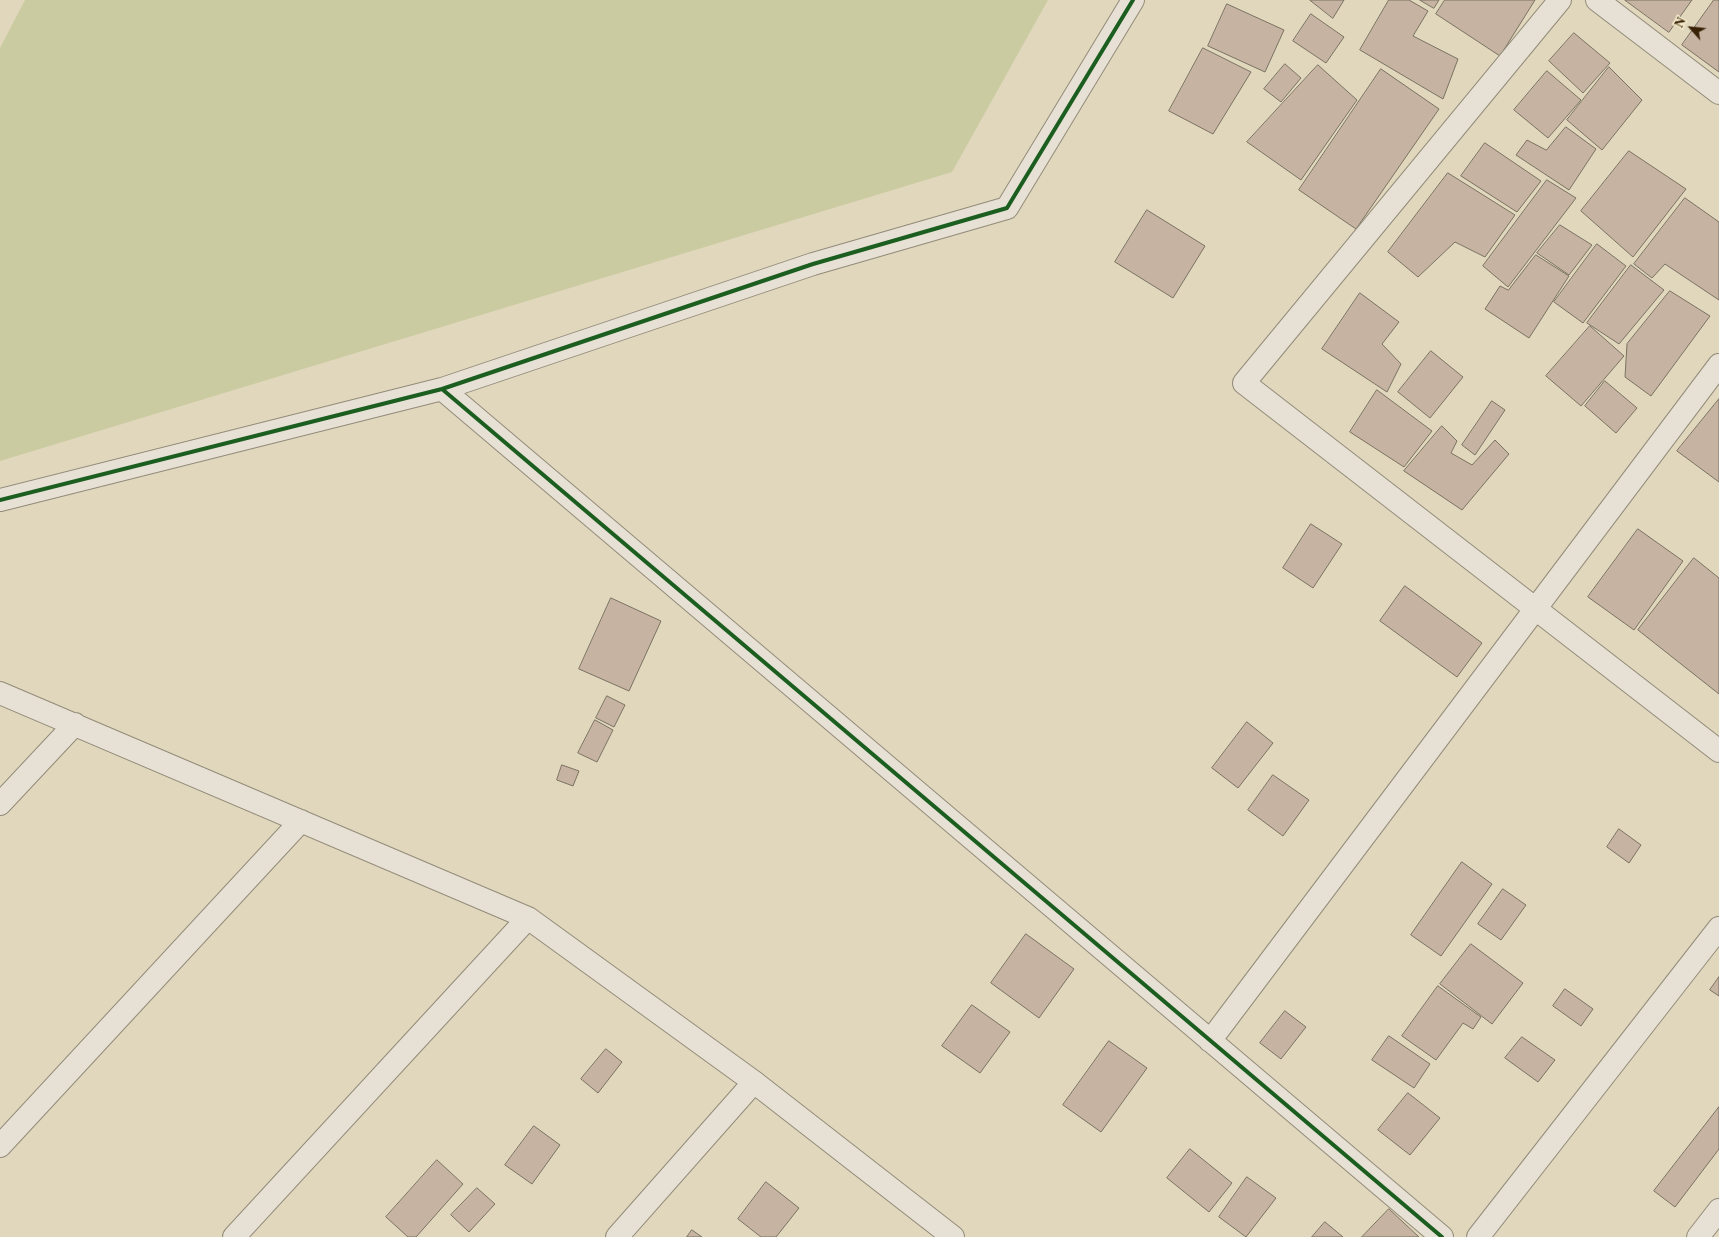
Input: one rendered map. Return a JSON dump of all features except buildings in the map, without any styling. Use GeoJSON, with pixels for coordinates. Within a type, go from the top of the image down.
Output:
{"type":"FeatureCollection","features":[{"type":"Feature","properties":{"kind":"street"},"geometry":{"type":"LineString","coordinates":[[0,500],[442,389],[813,264],[1007,208],[1133,0]]}},
{"type":"Feature","properties":{"kind":"street"},"geometry":{"type":"LineString","coordinates":[[1560,0],[1244,383],[1719,751]]}},
{"type":"Feature","properties":{"kind":"street"},"geometry":{"type":"LineString","coordinates":[[1597,0],[1719,93]]}},
{"type":"Feature","properties":{"kind":"street"},"geometry":{"type":"LineString","coordinates":[[1210,1041],[1719,365]]}},
{"type":"Feature","properties":{"kind":"street"},"geometry":{"type":"LineString","coordinates":[[442,389],[1442,1237]]}},
{"type":"Feature","properties":{"kind":"street"},"geometry":{"type":"LineString","coordinates":[[0,693],[528,918],[754,1082],[953,1237]]}},
{"type":"Feature","properties":{"kind":"street"},"geometry":{"type":"LineString","coordinates":[[0,804],[75,724]]}},
{"type":"Feature","properties":{"kind":"street"},"geometry":{"type":"LineString","coordinates":[[0,1146],[301,821]]}},
{"type":"Feature","properties":{"kind":"street"},"geometry":{"type":"LineString","coordinates":[[234,1237],[528,918]]}},
{"type":"Feature","properties":{"kind":"street"},"geometry":{"type":"LineString","coordinates":[[1478,1237],[1719,928]]}},
{"type":"Feature","properties":{"kind":"street"},"geometry":{"type":"LineString","coordinates":[[617,1237],[754,1082]]}},
{"type":"Feature","properties":{"kind":"street"},"geometry":{"type":"LineString","coordinates":[[1698,1237],[1719,1210]]}},
{"type":"Feature","properties":{"kind":"green space"},"geometry":{"type":"Polygon","coordinates":[[[25,0],[1048,0],[952,172],[0,461],[0,48],[25,0]]]}},
{"type":"Feature","properties":{"kind":"cycle path"},"geometry":{"type":"LineString","coordinates":[[0,500],[442,389],[813,264],[1007,208],[1133,0]]}},
{"type":"Feature","properties":{"kind":"cycle path"},"geometry":{"type":"LineString","coordinates":[[442,389],[1442,1237]]}}]}
